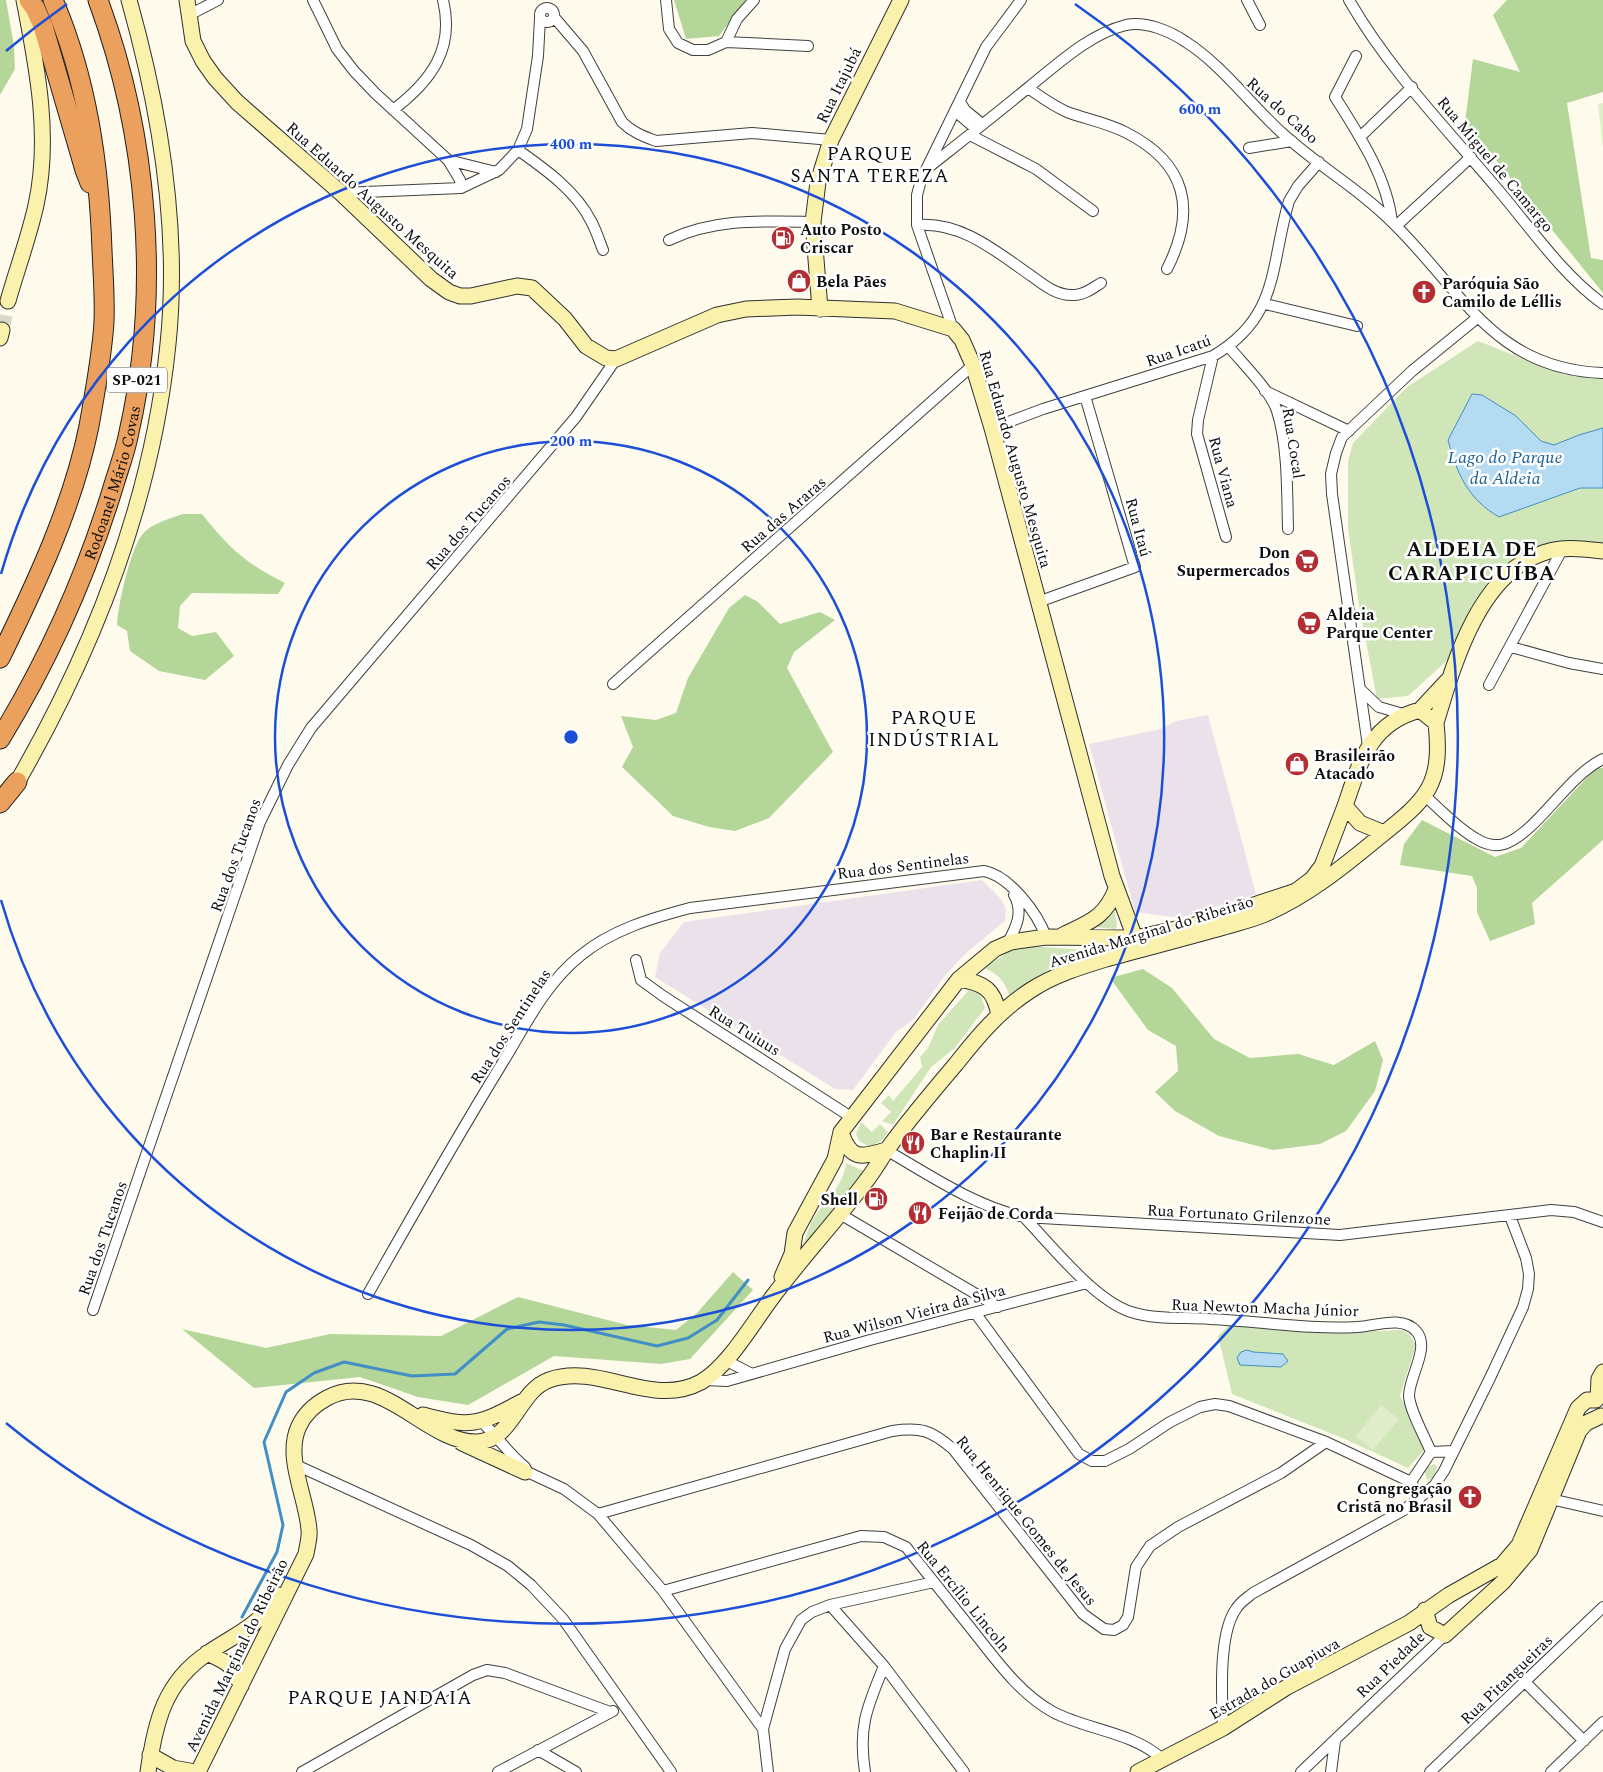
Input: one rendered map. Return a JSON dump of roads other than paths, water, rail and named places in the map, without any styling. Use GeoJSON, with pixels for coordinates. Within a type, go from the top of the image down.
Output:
{"type":"FeatureCollection","features":[{"type":"Feature","properties":{"kind":"highway"},"geometry":{"type":"LineString","coordinates":[[29,0],[44,26],[85,170],[91,185],[100,196]]}},
{"type":"Feature","properties":{"kind":"highway","name":"SP-021"},"geometry":{"type":"LineString","coordinates":[[0,658],[38,580],[71,488],[88,428],[104,322],[100,196],[84,92],[66,31],[53,0]]}},
{"type":"Feature","properties":{"kind":"highway","name":"Rodoanel Mário Covas"},"geometry":{"type":"LineString","coordinates":[[0,739],[54,637],[82,574],[104,517],[130,432],[140,363],[146,262],[142,187],[127,97],[109,30],[98,0]]}},
{"type":"Feature","properties":{"kind":"highway"},"geometry":{"type":"LineString","coordinates":[[0,803],[17,782]]}},
{"type":"Feature","properties":{"kind":"main road"},"geometry":{"type":"LineString","coordinates":[[8,301],[36,205],[42,135],[38,71],[24,0]]}},
{"type":"Feature","properties":{"kind":"main road"},"geometry":{"type":"LineString","coordinates":[[0,812],[73,678],[112,584],[140,493],[163,383],[169,344],[170,304],[166,186],[152,91],[129,0]]}},
{"type":"Feature","properties":{"kind":"main road","name":"Rua Itajubá"},"geometry":{"type":"LineString","coordinates":[[820,309],[813,222],[818,182],[831,140],[901,0]]}},
{"type":"Feature","properties":{"kind":"main road","name":"Rua Eduardo Augusto Mesquita"},"geometry":{"type":"LineString","coordinates":[[188,7],[193,41],[203,61],[215,78],[237,102],[341,194],[431,279],[449,292],[460,296],[471,296],[517,286],[532,288],[565,319],[586,346],[606,358],[616,359]]}},
{"type":"Feature","properties":{"kind":"main road"},"geometry":{"type":"LineString","coordinates":[[616,359],[717,315],[746,309],[895,311],[953,329]]}},
{"type":"Feature","properties":{"kind":"main road","name":"Rua Eduardo Augusto Mesquita"},"geometry":{"type":"LineString","coordinates":[[953,329],[962,340],[973,365],[992,428],[1116,889],[1135,938]]}},
{"type":"Feature","properties":{"kind":"main road"},"geometry":{"type":"LineString","coordinates":[[1420,710],[1436,722],[1450,678],[1479,612],[1500,582],[1534,556],[1563,548],[1603,551]]}},
{"type":"Feature","properties":{"kind":"main road"},"geometry":{"type":"LineString","coordinates":[[1584,549],[1603,556]]}},
{"type":"Feature","properties":{"kind":"main road"},"geometry":{"type":"LineString","coordinates":[[1403,714],[1420,710],[1450,678]]}},
{"type":"Feature","properties":{"kind":"main road","name":"Avenida Marginal do Ribeirão"},"geometry":{"type":"LineString","coordinates":[[776,1292],[792,1254],[794,1233],[835,1159],[841,1132],[959,980],[984,957],[1007,944],[1053,936],[1135,938],[1194,925],[1296,892],[1312,879],[1322,866],[1355,774],[1368,746],[1385,726],[1403,714]]}},
{"type":"Feature","properties":{"kind":"main road","name":"Avenida Marginal do Ribeirão"},"geometry":{"type":"LineString","coordinates":[[196,1772],[306,1554],[310,1535],[296,1466],[294,1442],[297,1429],[307,1413],[316,1404],[334,1394],[349,1391],[368,1393],[403,1409],[457,1440],[479,1442],[497,1436],[525,1400],[539,1386],[550,1380],[568,1376],[608,1379],[641,1390],[662,1391],[686,1388],[705,1380],[725,1360],[776,1292],[840,1214],[869,1177],[886,1150],[987,1026],[999,1015],[1030,990],[1066,972],[1262,916],[1334,874],[1410,813],[1425,796],[1434,777],[1438,758],[1436,722]]}},
{"type":"Feature","properties":{"kind":"main road"},"geometry":{"type":"LineString","coordinates":[[1345,806],[1360,823],[1384,833]]}},
{"type":"Feature","properties":{"kind":"main road"},"geometry":{"type":"LineString","coordinates":[[1053,936],[1101,915],[1110,904],[1116,889]]}},
{"type":"Feature","properties":{"kind":"main road"},"geometry":{"type":"LineString","coordinates":[[959,980],[976,982],[987,988],[996,1001],[999,1015]]}},
{"type":"Feature","properties":{"kind":"main road"},"geometry":{"type":"LineString","coordinates":[[841,1132],[845,1145],[854,1154],[866,1157],[886,1150]]}},
{"type":"Feature","properties":{"kind":"main road"},"geometry":{"type":"LineString","coordinates":[[1545,1494],[1580,1406],[1587,1400],[1599,1397],[1599,1379],[1603,1372]]}},
{"type":"Feature","properties":{"kind":"main road","name":"Estrada do Guapiuva"},"geometry":{"type":"LineString","coordinates":[[1138,1772],[1222,1728],[1287,1687],[1409,1624],[1425,1610],[1502,1565],[1519,1545],[1579,1431],[1586,1423],[1602,1417],[1596,1411],[1599,1397]]}},
{"type":"Feature","properties":{"kind":"main road","name":"Avenida Marginal do Ribeirão"},"geometry":{"type":"LineString","coordinates":[[403,1409],[449,1422],[481,1421],[525,1400]]}},
{"type":"Feature","properties":{"kind":"main road"},"geometry":{"type":"LineString","coordinates":[[457,1440],[524,1472]]}},
{"type":"Feature","properties":{"kind":"main road","name":"Estrada do Guapiuva"},"geometry":{"type":"LineString","coordinates":[[1503,1582],[1530,1550],[1545,1494]]}},
{"type":"Feature","properties":{"kind":"main road","name":"Avenida Marginal do Ribeirão"},"geometry":{"type":"LineString","coordinates":[[148,1772],[154,1731],[166,1697],[186,1669],[207,1653],[254,1625],[270,1607],[306,1554]]}},
{"type":"Feature","properties":{"kind":"main road","name":"Rua Piedade"},"geometry":{"type":"LineString","coordinates":[[1445,1635],[1503,1582]]}},
{"type":"Feature","properties":{"kind":"main road"},"geometry":{"type":"LineString","coordinates":[[1449,1595],[1460,1606],[1463,1618]]}},
{"type":"Feature","properties":{"kind":"main road"},"geometry":{"type":"LineString","coordinates":[[1425,1610],[1430,1627]]}},
{"type":"Feature","properties":{"kind":"main road"},"geometry":{"type":"LineString","coordinates":[[1409,1624],[1430,1627],[1445,1635]]}},
{"type":"Feature","properties":{"kind":"main road"},"geometry":{"type":"LineString","coordinates":[[207,1653],[229,1663],[237,1675],[241,1686]]}},
{"type":"Feature","properties":{"kind":"main road"},"geometry":{"type":"LineString","coordinates":[[150,1755],[173,1768],[196,1772]]}},
{"type":"Feature","properties":{"kind":"street"},"geometry":{"type":"LineString","coordinates":[[188,7],[218,0]]}},
{"type":"Feature","properties":{"kind":"street"},"geometry":{"type":"LineString","coordinates":[[312,0],[337,49],[354,71],[393,110],[448,160],[460,180],[460,188]]}},
{"type":"Feature","properties":{"kind":"street"},"geometry":{"type":"LineString","coordinates":[[393,110],[410,97],[442,55],[447,33],[443,0]]}},
{"type":"Feature","properties":{"kind":"street"},"geometry":{"type":"LineString","coordinates":[[666,0],[669,28],[678,43],[693,50],[708,50],[726,42],[808,46]]}},
{"type":"Feature","properties":{"kind":"street"},"geometry":{"type":"LineString","coordinates":[[726,42],[737,19],[754,0]]}},
{"type":"Feature","properties":{"kind":"street"},"geometry":{"type":"LineString","coordinates":[[953,329],[917,225],[916,195],[986,47],[1021,0]]}},
{"type":"Feature","properties":{"kind":"street"},"geometry":{"type":"LineString","coordinates":[[1247,0],[1260,25]]}},
{"type":"Feature","properties":{"kind":"street","name":"Rua Miguel de Camargo"},"geometry":{"type":"LineString","coordinates":[[1349,0],[1372,38],[1412,87],[1572,276],[1603,304]]}},
{"type":"Feature","properties":{"kind":"street"},"geometry":{"type":"LineString","coordinates":[[540,9],[548,22],[554,17],[583,51],[622,122],[630,130],[644,137],[656,141],[752,133],[831,140]]}},
{"type":"Feature","properties":{"kind":"street"},"geometry":{"type":"LineString","coordinates":[[341,194],[460,188],[496,172],[518,150],[527,129],[538,56],[540,9]]}},
{"type":"Feature","properties":{"kind":"street","name":"Rua do Cabo"},"geometry":{"type":"LineString","coordinates":[[929,167],[1076,50],[1095,38],[1127,25],[1146,24],[1165,30],[1186,42],[1204,56],[1264,117],[1394,224],[1477,318],[1497,336],[1517,350],[1566,370],[1603,373]]}},
{"type":"Feature","properties":{"kind":"street"},"geometry":{"type":"LineString","coordinates":[[1356,56],[1335,97],[1360,137],[1387,196],[1394,224],[1471,157]]}},
{"type":"Feature","properties":{"kind":"street"},"geometry":{"type":"LineString","coordinates":[[1360,137],[1412,87]]}},
{"type":"Feature","properties":{"kind":"street"},"geometry":{"type":"LineString","coordinates":[[1028,88],[1059,108],[1126,132],[1158,155],[1170,168],[1182,195],[1184,214],[1179,244],[1167,269]]}},
{"type":"Feature","properties":{"kind":"street"},"geometry":{"type":"LineString","coordinates":[[958,107],[976,129],[1094,211]]}},
{"type":"Feature","properties":{"kind":"street"},"geometry":{"type":"LineString","coordinates":[[1249,148],[1292,141]]}},
{"type":"Feature","properties":{"kind":"street"},"geometry":{"type":"LineString","coordinates":[[518,150],[554,177],[581,205],[591,220],[603,250]]}},
{"type":"Feature","properties":{"kind":"street"},"geometry":{"type":"LineString","coordinates":[[448,160],[496,172]]}},
{"type":"Feature","properties":{"kind":"street","name":"Rua Icatú"},"geometry":{"type":"LineString","coordinates":[[992,428],[1085,396],[1213,356],[1229,347],[1246,332],[1265,304],[1289,200],[1298,186],[1319,162]]}},
{"type":"Feature","properties":{"kind":"street"},"geometry":{"type":"LineString","coordinates":[[669,240],[685,232],[726,223],[813,222]]}},
{"type":"Feature","properties":{"kind":"street"},"geometry":{"type":"LineString","coordinates":[[917,225],[933,224],[952,227],[987,246],[1050,290],[1064,295],[1082,293],[1101,283]]}},
{"type":"Feature","properties":{"kind":"street"},"geometry":{"type":"LineString","coordinates":[[1265,304],[1357,326]]}},
{"type":"Feature","properties":{"kind":"street"},"geometry":{"type":"LineString","coordinates":[[1368,746],[1332,494],[1331,474],[1336,453],[1342,437],[1412,371],[1477,318]]}},
{"type":"Feature","properties":{"kind":"street","name":"Rua Cocal"},"geometry":{"type":"LineString","coordinates":[[1229,347],[1264,390],[1277,410],[1280,426],[1288,529]]}},
{"type":"Feature","properties":{"kind":"street","name":"Rua Viana"},"geometry":{"type":"LineString","coordinates":[[1213,356],[1198,420],[1197,434],[1226,537]]}},
{"type":"Feature","properties":{"kind":"street","name":"Rua dos Tucanos"},"geometry":{"type":"LineString","coordinates":[[93,1310],[260,822],[288,764],[310,728],[576,418],[616,359]]}},
{"type":"Feature","properties":{"kind":"street","name":"Rua das Araras"},"geometry":{"type":"LineString","coordinates":[[613,684],[973,365]]}},
{"type":"Feature","properties":{"kind":"street"},"geometry":{"type":"LineString","coordinates":[[1264,390],[1349,431]]}},
{"type":"Feature","properties":{"kind":"street","name":"Rua Itaú"},"geometry":{"type":"LineString","coordinates":[[1038,602],[1135,567],[1085,396]]}},
{"type":"Feature","properties":{"kind":"street"},"geometry":{"type":"LineString","coordinates":[[1489,685],[1512,647],[1563,548]]}},
{"type":"Feature","properties":{"kind":"street"},"geometry":{"type":"LineString","coordinates":[[1512,647],[1569,663],[1603,669]]}},
{"type":"Feature","properties":{"kind":"street"},"geometry":{"type":"LineString","coordinates":[[1360,689],[1378,707],[1403,714]]}},
{"type":"Feature","properties":{"kind":"street"},"geometry":{"type":"LineString","coordinates":[[1425,796],[1476,839],[1491,845],[1503,844],[1517,837],[1572,782],[1592,765],[1603,759]]}},
{"type":"Feature","properties":{"kind":"street","name":"Rua dos Sentinelas"},"geometry":{"type":"LineString","coordinates":[[368,1294],[455,1141],[534,1012],[564,971],[580,955],[628,928],[658,916],[719,902],[969,872],[992,873],[1008,885],[1053,936]]}},
{"type":"Feature","properties":{"kind":"street"},"geometry":{"type":"LineString","coordinates":[[1007,944],[1015,929],[1019,908],[1008,885]]}},
{"type":"Feature","properties":{"kind":"street","name":"Rua Tuiuus"},"geometry":{"type":"LineString","coordinates":[[636,960],[640,980],[655,991],[851,1117]]}},
{"type":"Feature","properties":{"kind":"street","name":"Rua Fortunato Grilenzone"},"geometry":{"type":"LineString","coordinates":[[886,1150],[999,1212],[1024,1217],[1324,1235],[1367,1232],[1551,1210],[1574,1212],[1603,1222]]}},
{"type":"Feature","properties":{"kind":"street"},"geometry":{"type":"LineString","coordinates":[[840,1214],[998,1307]]}},
{"type":"Feature","properties":{"kind":"street"},"geometry":{"type":"LineString","coordinates":[[1222,1728],[1221,1694],[1225,1646],[1229,1624],[1235,1610],[1253,1593],[1404,1510],[1434,1486],[1454,1451],[1523,1307],[1528,1289],[1529,1274],[1526,1258],[1510,1216]]}},
{"type":"Feature","properties":{"kind":"street","name":"Rua Newton Macha Júnior"},"geometry":{"type":"LineString","coordinates":[[1024,1217],[1087,1283],[1130,1312],[1149,1316],[1340,1327],[1397,1322],[1415,1329],[1421,1338],[1421,1347],[1409,1396],[1431,1452]]}},
{"type":"Feature","properties":{"kind":"street","name":"Rua Wilson Vieira da Silva"},"geometry":{"type":"LineString","coordinates":[[705,1380],[727,1381],[750,1373],[1087,1283]]}},
{"type":"Feature","properties":{"kind":"street"},"geometry":{"type":"LineString","coordinates":[[976,1314],[1079,1454],[1092,1461],[1105,1461],[1116,1457],[1170,1422],[1200,1407],[1215,1404],[1250,1413],[1326,1442],[1411,1482],[1420,1498]]}},
{"type":"Feature","properties":{"kind":"street"},"geometry":{"type":"LineString","coordinates":[[725,1360],[750,1373]]}},
{"type":"Feature","properties":{"kind":"street"},"geometry":{"type":"LineString","coordinates":[[481,1421],[497,1436],[507,1452],[540,1478]]}},
{"type":"Feature","properties":{"kind":"street","name":"Rua Henrique Gomes de Jesus"},"geometry":{"type":"LineString","coordinates":[[598,1514],[892,1430],[916,1429],[930,1431],[953,1449],[1083,1614],[1094,1624],[1104,1629],[1114,1630],[1123,1624],[1128,1617],[1136,1567],[1150,1546],[1194,1518],[1281,1473],[1326,1442]]}},
{"type":"Feature","properties":{"kind":"street"},"geometry":{"type":"LineString","coordinates":[[479,1442],[524,1472],[564,1489],[598,1514],[663,1591],[762,1729]]}},
{"type":"Feature","properties":{"kind":"street"},"geometry":{"type":"LineString","coordinates":[[1411,1482],[1431,1452],[1454,1451]]}},
{"type":"Feature","properties":{"kind":"street"},"geometry":{"type":"LineString","coordinates":[[296,1466],[471,1545],[508,1566],[531,1585],[563,1620],[622,1706],[671,1772]]}},
{"type":"Feature","properties":{"kind":"street"},"geometry":{"type":"LineString","coordinates":[[1545,1494],[1603,1511]]}},
{"type":"Feature","properties":{"kind":"street","name":"Rua Ercílio Lincoln"},"geometry":{"type":"LineString","coordinates":[[663,1591],[861,1536],[884,1537],[896,1541],[906,1547],[1009,1675],[1036,1701],[1054,1712],[1137,1743],[1154,1751],[1162,1759]]}},
{"type":"Feature","properties":{"kind":"street"},"geometry":{"type":"LineString","coordinates":[[768,1772],[762,1729],[784,1649],[791,1634],[801,1620],[812,1612],[830,1606],[934,1582]]}},
{"type":"Feature","properties":{"kind":"street"},"geometry":{"type":"LineString","coordinates":[[830,1606],[884,1666],[964,1772]]}},
{"type":"Feature","properties":{"kind":"street","name":"Rua Pitangueiras"},"geometry":{"type":"LineString","coordinates":[[1430,1772],[1603,1607]]}},
{"type":"Feature","properties":{"kind":"street","name":"Rua Piedade"},"geometry":{"type":"LineString","coordinates":[[1301,1772],[1445,1635]]}},
{"type":"Feature","properties":{"kind":"street"},"geometry":{"type":"LineString","coordinates":[[865,1772],[861,1734],[872,1695],[884,1666]]}},
{"type":"Feature","properties":{"kind":"street"},"geometry":{"type":"LineString","coordinates":[[302,1772],[473,1675],[487,1670],[505,1673],[610,1712]]}},
{"type":"Feature","properties":{"kind":"street"},"geometry":{"type":"LineString","coordinates":[[1525,1682],[1584,1741]]}},
{"type":"Feature","properties":{"kind":"street"},"geometry":{"type":"LineString","coordinates":[[498,1772],[622,1706]]}},
{"type":"Feature","properties":{"kind":"street"},"geometry":{"type":"LineString","coordinates":[[1551,1772],[1603,1722]]}},
{"type":"Feature","properties":{"kind":"street"},"geometry":{"type":"LineString","coordinates":[[1332,1772],[1335,1741]]}},
{"type":"Feature","properties":{"kind":"street"},"geometry":{"type":"LineString","coordinates":[[538,1750],[576,1772]]}},
{"type":"Feature","properties":{"kind":"water","name":"Lago do Parque da Aldeia"},"geometry":{"type":"Polygon","coordinates":[[[1472,394],[1482,395],[1516,416],[1541,441],[1554,445],[1603,428],[1603,488],[1580,488],[1499,517],[1488,510],[1465,484],[1455,464],[1448,440],[1472,394]]]}},
{"type":"Feature","properties":{"kind":"water"},"geometry":{"type":"Polygon","coordinates":[[[1247,1350],[1283,1354],[1288,1361],[1281,1367],[1240,1365],[1237,1358],[1241,1352],[1247,1350]]]}},
{"type":"Feature","properties":{"kind":"waterway"},"geometry":{"type":"LineString","coordinates":[[242,1617],[277,1552],[283,1525],[264,1442],[286,1392],[314,1373],[344,1362],[412,1376],[455,1374],[507,1329],[539,1322],[564,1325],[657,1346],[688,1338],[717,1320],[748,1280]]}},
{"type":"Feature","properties":{"kind":"tunnel"},"geometry":{"type":"LineString","coordinates":[[2,330],[8,301]]}},
{"type":"Feature","properties":{"kind":"place","name":"Auto Posto Criscar"},"geometry":{"type":"Point","coordinates":[783,238]}},
{"type":"Feature","properties":{"kind":"place","name":"Bela Pães"},"geometry":{"type":"Point","coordinates":[799,281]}},
{"type":"Feature","properties":{"kind":"place","name":"Paróquia São Camilo de Léllis"},"geometry":{"type":"Point","coordinates":[1424,292]}},
{"type":"Feature","properties":{"kind":"place","name":"Don Supermercados"},"geometry":{"type":"Point","coordinates":[1307,561]}},
{"type":"Feature","properties":{"kind":"place","name":"Aldeia Parque Center"},"geometry":{"type":"Point","coordinates":[1309,623]}},
{"type":"Feature","properties":{"kind":"place","name":"Brasileirão Atacado"},"geometry":{"type":"Point","coordinates":[1297,764]}},
{"type":"Feature","properties":{"kind":"place","name":"Bar e Restaurante Chaplin II"},"geometry":{"type":"Point","coordinates":[913,1143]}},
{"type":"Feature","properties":{"kind":"place","name":"Shell"},"geometry":{"type":"Point","coordinates":[876,1199]}},
{"type":"Feature","properties":{"kind":"place","name":"Feijão de Corda"},"geometry":{"type":"Point","coordinates":[920,1213]}},
{"type":"Feature","properties":{"kind":"place","name":"Congregação Cristã no Brasil"},"geometry":{"type":"Point","coordinates":[1470,1497]}},
{"type":"Feature","properties":{"kind":"district","name":"PARQUE SANTA TEREZA"},"geometry":{"type":"Point","coordinates":[870,164]}},
{"type":"Feature","properties":{"kind":"district","name":"ALDEIA DE CARAPICUÍBA"},"geometry":{"type":"Point","coordinates":[1472,561]}},
{"type":"Feature","properties":{"kind":"district","name":"PARQUE INDÚSTRIAL"},"geometry":{"type":"Point","coordinates":[934,728]}},
{"type":"Feature","properties":{"kind":"district","name":"PARQUE JANDAIA"},"geometry":{"type":"Point","coordinates":[380,1697]}}]}
